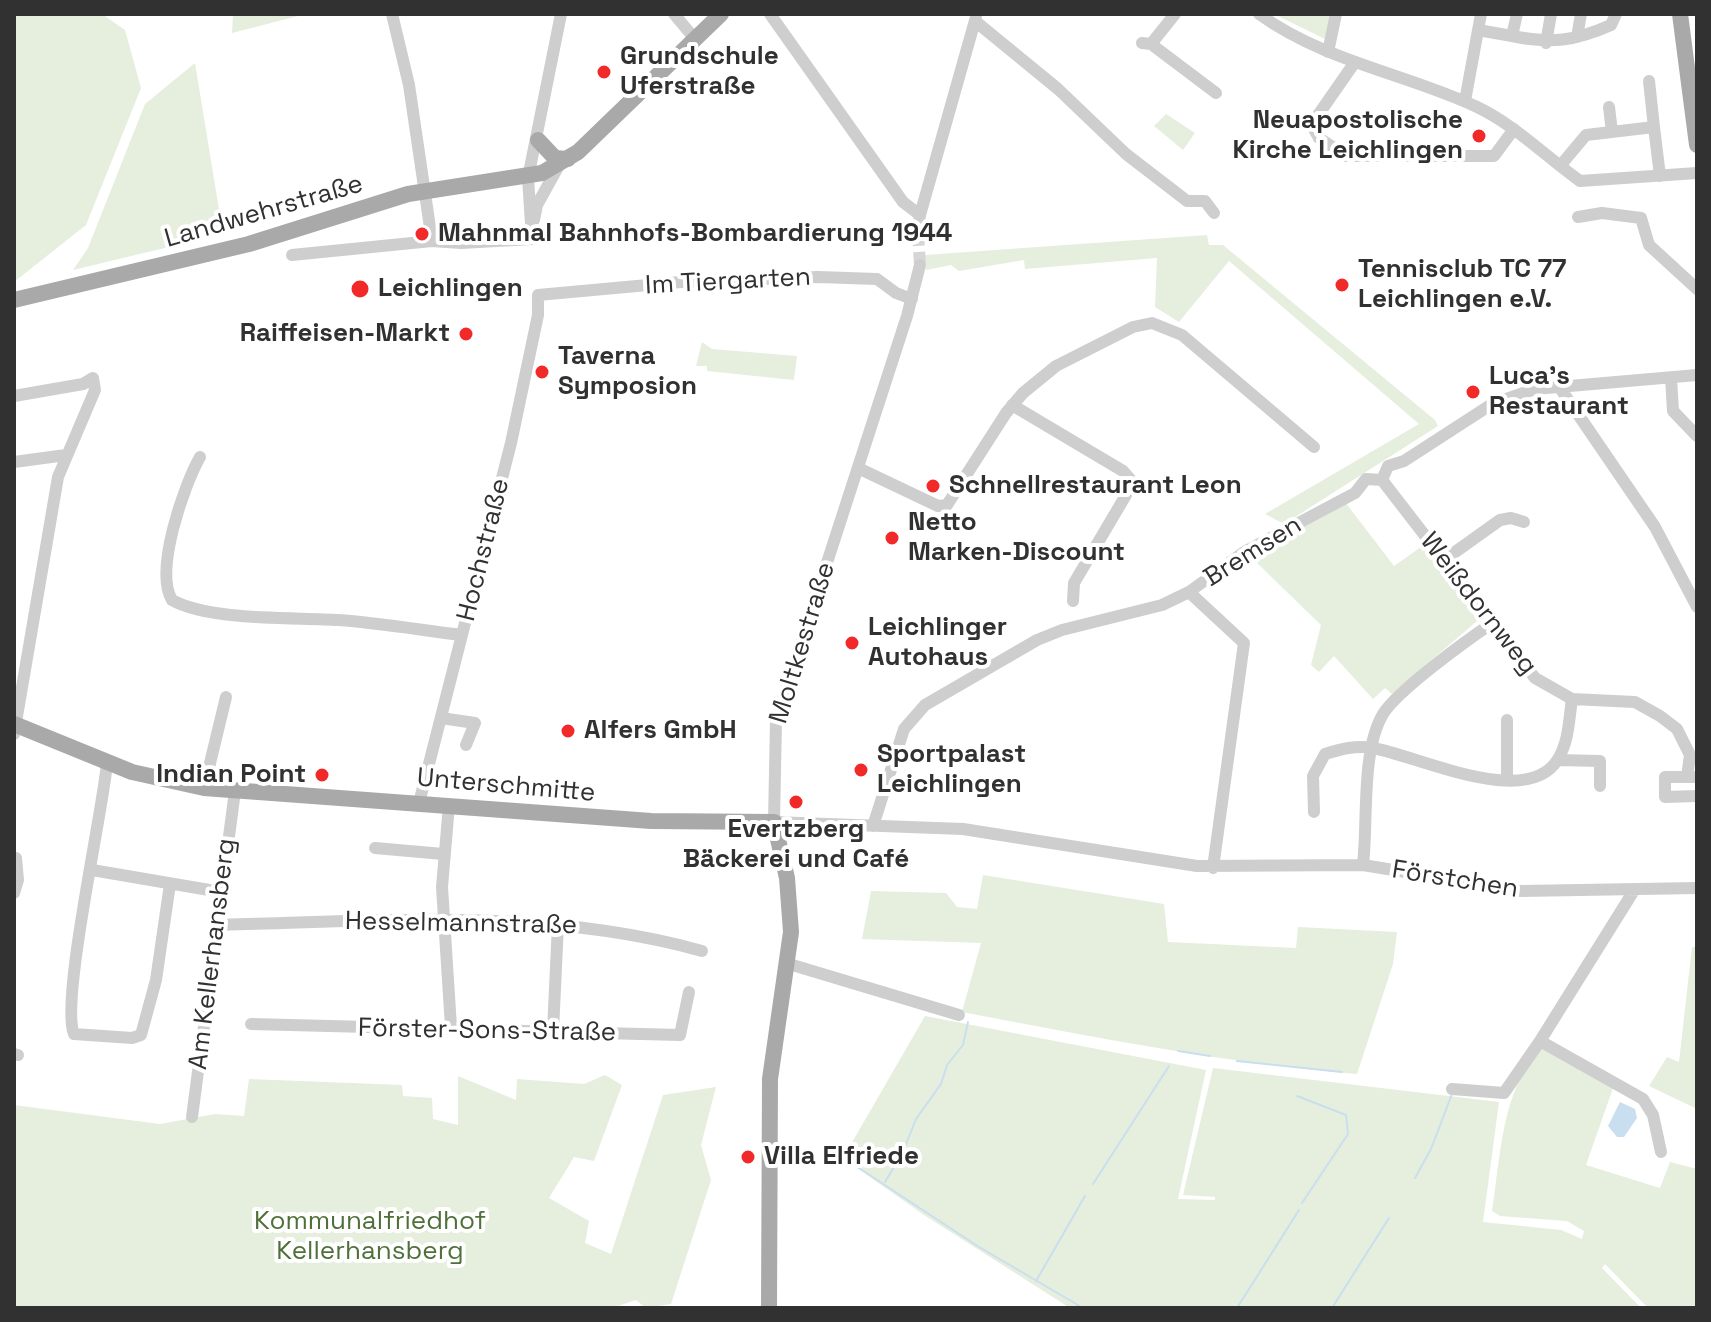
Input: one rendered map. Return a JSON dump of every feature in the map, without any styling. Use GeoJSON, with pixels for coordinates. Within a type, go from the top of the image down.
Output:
{"type":"FeatureCollection","features":[{"type":"Feature","properties":{"kind":"main road"},"geometry":{"type":"LineString","coordinates":[[538,140],[563,163],[721,14]]}},
{"type":"Feature","properties":{"kind":"main road"},"geometry":{"type":"LineString","coordinates":[[1680,14],[1697,145]]}},
{"type":"Feature","properties":{"kind":"main road","name":"Landwehrstraße"},"geometry":{"type":"LineString","coordinates":[[14,300],[249,244],[425,191],[528,178],[563,163]]}},
{"type":"Feature","properties":{"kind":"main road"},"geometry":{"type":"LineString","coordinates":[[15,728],[161,781],[204,788]]}},
{"type":"Feature","properties":{"kind":"main road","name":"Unterschmitte"},"geometry":{"type":"LineString","coordinates":[[204,788],[665,822],[774,822]]}},
{"type":"Feature","properties":{"kind":"main road"},"geometry":{"type":"LineString","coordinates":[[769,1308],[770,1079],[789,964],[791,911],[774,822]]}},
{"type":"Feature","properties":{"kind":"street"},"geometry":{"type":"LineString","coordinates":[[392,14],[409,85],[432,241]]}},
{"type":"Feature","properties":{"kind":"street"},"geometry":{"type":"LineString","coordinates":[[532,239],[528,178],[561,14]]}},
{"type":"Feature","properties":{"kind":"street"},"geometry":{"type":"LineString","coordinates":[[674,14],[695,39]]}},
{"type":"Feature","properties":{"kind":"street"},"geometry":{"type":"LineString","coordinates":[[770,14],[903,202],[920,215]]}},
{"type":"Feature","properties":{"kind":"street"},"geometry":{"type":"LineString","coordinates":[[1175,14],[1146,44],[1216,93]]}},
{"type":"Feature","properties":{"kind":"street"},"geometry":{"type":"LineString","coordinates":[[1259,14],[1294,37],[1328,52],[1465,101],[1514,129],[1580,181],[1693,173]]}},
{"type":"Feature","properties":{"kind":"street"},"geometry":{"type":"LineString","coordinates":[[1328,52],[1336,14]]}},
{"type":"Feature","properties":{"kind":"street"},"geometry":{"type":"LineString","coordinates":[[1465,101],[1481,14]]}},
{"type":"Feature","properties":{"kind":"street"},"geometry":{"type":"LineString","coordinates":[[1512,36],[1517,14]]}},
{"type":"Feature","properties":{"kind":"street"},"geometry":{"type":"LineString","coordinates":[[1546,43],[1551,14]]}},
{"type":"Feature","properties":{"kind":"street"},"geometry":{"type":"LineString","coordinates":[[1577,37],[1581,14]]}},
{"type":"Feature","properties":{"kind":"street"},"geometry":{"type":"LineString","coordinates":[[1478,30],[1546,43],[1577,37],[1611,25],[1616,14]]}},
{"type":"Feature","properties":{"kind":"street"},"geometry":{"type":"LineString","coordinates":[[918,234],[920,215],[976,18],[1058,89],[1126,154],[1187,201],[1205,201],[1214,213]]}},
{"type":"Feature","properties":{"kind":"street"},"geometry":{"type":"LineString","coordinates":[[1355,62],[1316,118],[1314,129],[1319,138],[1346,156],[1494,156],[1514,129]]}},
{"type":"Feature","properties":{"kind":"street"},"geometry":{"type":"LineString","coordinates":[[1649,81],[1660,176]]}},
{"type":"Feature","properties":{"kind":"street"},"geometry":{"type":"LineString","coordinates":[[1609,107],[1612,132]]}},
{"type":"Feature","properties":{"kind":"street"},"geometry":{"type":"LineString","coordinates":[[1565,170],[1586,135],[1654,127]]}},
{"type":"Feature","properties":{"kind":"street"},"geometry":{"type":"LineString","coordinates":[[532,239],[537,205],[563,163]]}},
{"type":"Feature","properties":{"kind":"street"},"geometry":{"type":"LineString","coordinates":[[1578,217],[1602,213],[1641,218],[1649,245],[1697,289]]}},
{"type":"Feature","properties":{"kind":"street"},"geometry":{"type":"LineString","coordinates":[[292,255],[432,241],[461,243],[532,239]]}},
{"type":"Feature","properties":{"kind":"street","name":"Moltkestraße"},"geometry":{"type":"LineString","coordinates":[[774,822],[776,720],[912,299],[920,265]]}},
{"type":"Feature","properties":{"kind":"street","name":"Im Tiergarten"},"geometry":{"type":"LineString","coordinates":[[538,295],[681,282],[818,277],[877,279],[896,293],[912,299]]}},
{"type":"Feature","properties":{"kind":"street","name":"Hochstraße"},"geometry":{"type":"LineString","coordinates":[[419,803],[524,385],[538,315],[538,295]]}},
{"type":"Feature","properties":{"kind":"street"},"geometry":{"type":"LineString","coordinates":[[858,468],[944,506],[950,503],[1012,405],[1056,366],[1133,327],[1152,323],[1182,335],[1314,447]]}},
{"type":"Feature","properties":{"kind":"street","name":"Bremsen"},"geometry":{"type":"LineString","coordinates":[[873,826],[907,722],[918,711],[1037,640],[1062,630],[1153,608],[1189,592],[1244,552],[1355,493],[1366,479],[1382,480],[1388,466],[1404,461],[1492,404],[1558,385],[1697,375]]}},
{"type":"Feature","properties":{"kind":"street"},"geometry":{"type":"LineString","coordinates":[[14,396],[83,384],[93,378],[95,390],[58,477],[15,728]]}},
{"type":"Feature","properties":{"kind":"street"},"geometry":{"type":"LineString","coordinates":[[1671,378],[1673,411],[1697,436]]}},
{"type":"Feature","properties":{"kind":"street"},"geometry":{"type":"LineString","coordinates":[[1558,385],[1655,527],[1697,607]]}},
{"type":"Feature","properties":{"kind":"street"},"geometry":{"type":"LineString","coordinates":[[1012,405],[1117,468],[1130,479],[1126,495],[1074,583],[1073,601]]}},
{"type":"Feature","properties":{"kind":"street"},"geometry":{"type":"LineString","coordinates":[[14,462],[66,455]]}},
{"type":"Feature","properties":{"kind":"street"},"geometry":{"type":"LineString","coordinates":[[200,457],[185,483],[170,551],[165,583],[172,600],[185,606],[227,613],[340,620],[462,635]]}},
{"type":"Feature","properties":{"kind":"street","name":"Weißdornweg"},"geometry":{"type":"LineString","coordinates":[[1382,480],[1535,678],[1572,699],[1635,702],[1677,729],[1690,755],[1692,777],[1665,777],[1665,797],[1697,796]]}},
{"type":"Feature","properties":{"kind":"street"},"geometry":{"type":"LineString","coordinates":[[1444,560],[1500,520],[1511,518],[1524,522]]}},
{"type":"Feature","properties":{"kind":"street"},"geometry":{"type":"LineString","coordinates":[[1189,592],[1244,643],[1213,868]]}},
{"type":"Feature","properties":{"kind":"street"},"geometry":{"type":"LineString","coordinates":[[1363,865],[1372,748],[1384,712],[1461,644],[1491,624]]}},
{"type":"Feature","properties":{"kind":"street"},"geometry":{"type":"LineString","coordinates":[[204,788],[226,697]]}},
{"type":"Feature","properties":{"kind":"street"},"geometry":{"type":"LineString","coordinates":[[1314,812],[1313,776],[1325,754],[1345,747],[1372,748],[1452,771],[1507,780],[1524,782],[1540,776],[1558,760],[1565,745],[1572,699]]}},
{"type":"Feature","properties":{"kind":"street"},"geometry":{"type":"LineString","coordinates":[[441,718],[475,723],[466,745]]}},
{"type":"Feature","properties":{"kind":"street"},"geometry":{"type":"LineString","coordinates":[[1507,720],[1507,780]]}},
{"type":"Feature","properties":{"kind":"street"},"geometry":{"type":"LineString","coordinates":[[1558,760],[1600,761],[1600,786]]}},
{"type":"Feature","properties":{"kind":"street"},"geometry":{"type":"LineString","coordinates":[[107,763],[78,953],[72,1027],[78,1035],[132,1038],[141,1035],[156,980],[170,884]]}},
{"type":"Feature","properties":{"kind":"street","name":"Am Kellerhansberg"},"geometry":{"type":"LineString","coordinates":[[192,1117],[235,791]]}},
{"type":"Feature","properties":{"kind":"street"},"geometry":{"type":"LineString","coordinates":[[449,805],[443,854],[451,1027]]}},
{"type":"Feature","properties":{"kind":"street","name":"Förstchen"},"geometry":{"type":"LineString","coordinates":[[774,822],[963,829],[1213,868],[1363,865],[1521,891],[1633,892],[1697,888]]}},
{"type":"Feature","properties":{"kind":"street"},"geometry":{"type":"LineString","coordinates":[[375,848],[443,854]]}},
{"type":"Feature","properties":{"kind":"street"},"geometry":{"type":"LineString","coordinates":[[14,893],[18,880],[16,858]]}},
{"type":"Feature","properties":{"kind":"street"},"geometry":{"type":"LineString","coordinates":[[92,870],[221,892]]}},
{"type":"Feature","properties":{"kind":"street"},"geometry":{"type":"LineString","coordinates":[[1452,1089],[1504,1093],[1633,892]]}},
{"type":"Feature","properties":{"kind":"street","name":"Hesselmannstraße"},"geometry":{"type":"LineString","coordinates":[[217,925],[444,919],[558,924],[633,933],[702,951]]}},
{"type":"Feature","properties":{"kind":"street"},"geometry":{"type":"LineString","coordinates":[[553,1031],[558,924]]}},
{"type":"Feature","properties":{"kind":"street"},"geometry":{"type":"LineString","coordinates":[[789,964],[959,1015]]}},
{"type":"Feature","properties":{"kind":"street","name":"Förster-Sons-Straße"},"geometry":{"type":"LineString","coordinates":[[251,1024],[680,1035],[689,992]]}},
{"type":"Feature","properties":{"kind":"street"},"geometry":{"type":"LineString","coordinates":[[1540,1041],[1643,1099],[1653,1115],[1661,1152]]}},
{"type":"Feature","properties":{"kind":"green space"},"geometry":{"type":"Polygon","coordinates":[[[14,14],[102,14],[125,30],[141,88],[86,225],[14,282],[14,14]]]}},
{"type":"Feature","properties":{"kind":"green space"},"geometry":{"type":"Polygon","coordinates":[[[233,14],[306,14],[232,33],[233,14]]]}},
{"type":"Feature","properties":{"kind":"green space"},"geometry":{"type":"Polygon","coordinates":[[[1274,14],[1330,16],[1325,39],[1274,14]]]}},
{"type":"Feature","properties":{"kind":"green space"},"geometry":{"type":"Polygon","coordinates":[[[195,63],[223,234],[73,270],[88,248],[145,104],[195,63]]]}},
{"type":"Feature","properties":{"kind":"green space"},"geometry":{"type":"Polygon","coordinates":[[[1166,114],[1195,133],[1183,150],[1154,126],[1166,114]]]}},
{"type":"Feature","properties":{"kind":"green space"},"geometry":{"type":"Polygon","coordinates":[[[1207,235],[1209,245],[1223,245],[1435,420],[1438,426],[1284,524],[1265,514],[1419,424],[1229,261],[1179,322],[1155,307],[1157,258],[1025,269],[1024,260],[959,271],[951,265],[926,270],[925,255],[1207,235]]]}},
{"type":"Feature","properties":{"kind":"green space"},"geometry":{"type":"Polygon","coordinates":[[[702,342],[712,349],[797,356],[794,380],[707,371],[707,366],[696,366],[702,342]]]}},
{"type":"Feature","properties":{"kind":"green space"},"geometry":{"type":"Polygon","coordinates":[[[1345,502],[1394,566],[1428,542],[1444,560],[1477,621],[1392,694],[1385,688],[1373,699],[1334,656],[1319,672],[1311,665],[1321,625],[1257,563],[1262,548],[1345,502]]]}},
{"type":"Feature","properties":{"kind":"green space"},"geometry":{"type":"Polygon","coordinates":[[[983,875],[1164,904],[1168,942],[1296,948],[1298,927],[1397,932],[1393,964],[1357,1074],[1208,1056],[962,1012],[981,943],[862,939],[871,891],[946,893],[957,907],[977,909],[983,875]]]}},
{"type":"Feature","properties":{"kind":"green space"},"geometry":{"type":"Polygon","coordinates":[[[1692,947],[1697,947],[1697,1109],[1649,1086],[1667,1057],[1679,1062],[1692,947]]]}},
{"type":"Feature","properties":{"kind":"green space"},"geometry":{"type":"Polygon","coordinates":[[[925,1016],[1206,1070],[1178,1199],[1215,1200],[1215,1197],[1183,1195],[1213,1068],[1499,1102],[1483,1222],[1561,1230],[1582,1239],[1584,1231],[1567,1221],[1500,1216],[1492,1211],[1510,1104],[1528,1065],[1541,1048],[1613,1088],[1586,1165],[1660,1188],[1670,1162],[1697,1169],[1697,1308],[1648,1308],[1605,1264],[1602,1268],[1641,1308],[1070,1308],[924,1215],[843,1158],[925,1016]]]}},
{"type":"Feature","properties":{"kind":"green space","name":"Kommunalfriedhof Kellerhansberg"},"geometry":{"type":"Polygon","coordinates":[[[605,1075],[622,1085],[594,1161],[574,1157],[549,1198],[589,1221],[585,1243],[611,1254],[663,1095],[716,1087],[701,1145],[711,1180],[671,1304],[646,1308],[636,1300],[612,1308],[14,1308],[14,1105],[160,1124],[215,1114],[244,1116],[249,1079],[402,1085],[403,1096],[432,1098],[433,1119],[458,1125],[458,1076],[516,1100],[517,1079],[584,1084],[605,1075]]]}},
{"type":"Feature","properties":{"kind":"water"},"geometry":{"type":"Polygon","coordinates":[[[1620,1102],[1635,1109],[1637,1118],[1624,1137],[1617,1137],[1608,1126],[1620,1102]]]}},
{"type":"Feature","properties":{"kind":"waterway"},"geometry":{"type":"LineString","coordinates":[[885,1182],[903,1152],[916,1119],[941,1084],[947,1065],[963,1045],[968,1022]]}},
{"type":"Feature","properties":{"kind":"waterway"},"geometry":{"type":"LineString","coordinates":[[1178,1051],[1210,1056]]}},
{"type":"Feature","properties":{"kind":"waterway"},"geometry":{"type":"LineString","coordinates":[[1237,1061],[1342,1072]]}},
{"type":"Feature","properties":{"kind":"waterway"},"geometry":{"type":"LineString","coordinates":[[1093,1184],[1169,1066]]}},
{"type":"Feature","properties":{"kind":"waterway"},"geometry":{"type":"LineString","coordinates":[[1415,1178],[1431,1149],[1452,1094]]}},
{"type":"Feature","properties":{"kind":"waterway"},"geometry":{"type":"LineString","coordinates":[[1297,1096],[1346,1115],[1348,1134],[1302,1203]]}},
{"type":"Feature","properties":{"kind":"waterway"},"geometry":{"type":"LineString","coordinates":[[833,1151],[979,1247],[1083,1308]]}},
{"type":"Feature","properties":{"kind":"waterway"},"geometry":{"type":"LineString","coordinates":[[1036,1281],[1085,1196]]}},
{"type":"Feature","properties":{"kind":"waterway"},"geometry":{"type":"LineString","coordinates":[[1237,1308],[1299,1210]]}},
{"type":"Feature","properties":{"kind":"waterway"},"geometry":{"type":"LineString","coordinates":[[1332,1308],[1389,1218]]}},
{"type":"Feature","properties":{"kind":"tunnel"},"geometry":{"type":"LineString","coordinates":[[918,234],[920,265]]}},
{"type":"Feature","properties":{"kind":"place","name":"Grundschule Uferstraße"},"geometry":{"type":"Point","coordinates":[604,72]}},
{"type":"Feature","properties":{"kind":"place","name":"Neuapostolische Kirche Leichlingen"},"geometry":{"type":"Point","coordinates":[1479,136]}},
{"type":"Feature","properties":{"kind":"place","name":"Mahnmal Bahnhofs-Bombardierung 1944"},"geometry":{"type":"Point","coordinates":[422,234]}},
{"type":"Feature","properties":{"kind":"place","name":"Tennisclub TC 77 Leichlingen e.V."},"geometry":{"type":"Point","coordinates":[1342,285]}},
{"type":"Feature","properties":{"kind":"place","name":"Leichlingen"},"geometry":{"type":"Point","coordinates":[360,289]}},
{"type":"Feature","properties":{"kind":"place","name":"Raiffeisen-Markt"},"geometry":{"type":"Point","coordinates":[466,334]}},
{"type":"Feature","properties":{"kind":"place","name":"Taverna Symposion"},"geometry":{"type":"Point","coordinates":[542,372]}},
{"type":"Feature","properties":{"kind":"place","name":"Luca's Restaurant"},"geometry":{"type":"Point","coordinates":[1473,392]}},
{"type":"Feature","properties":{"kind":"place","name":"Schnellrestaurant Leon"},"geometry":{"type":"Point","coordinates":[933,486]}},
{"type":"Feature","properties":{"kind":"place","name":"Netto Marken-Discount"},"geometry":{"type":"Point","coordinates":[892,538]}},
{"type":"Feature","properties":{"kind":"place","name":"Leichlinger Autohaus"},"geometry":{"type":"Point","coordinates":[852,643]}},
{"type":"Feature","properties":{"kind":"place","name":"Alfers GmbH"},"geometry":{"type":"Point","coordinates":[568,731]}},
{"type":"Feature","properties":{"kind":"place","name":"Sportpalast Leichlingen"},"geometry":{"type":"Point","coordinates":[861,770]}},
{"type":"Feature","properties":{"kind":"place","name":"Indian Point"},"geometry":{"type":"Point","coordinates":[322,775]}},
{"type":"Feature","properties":{"kind":"place","name":"Evertzberg Bäckerei und Café"},"geometry":{"type":"Point","coordinates":[796,802]}},
{"type":"Feature","properties":{"kind":"place","name":"Villa Elfriede"},"geometry":{"type":"Point","coordinates":[748,1157]}}]}
